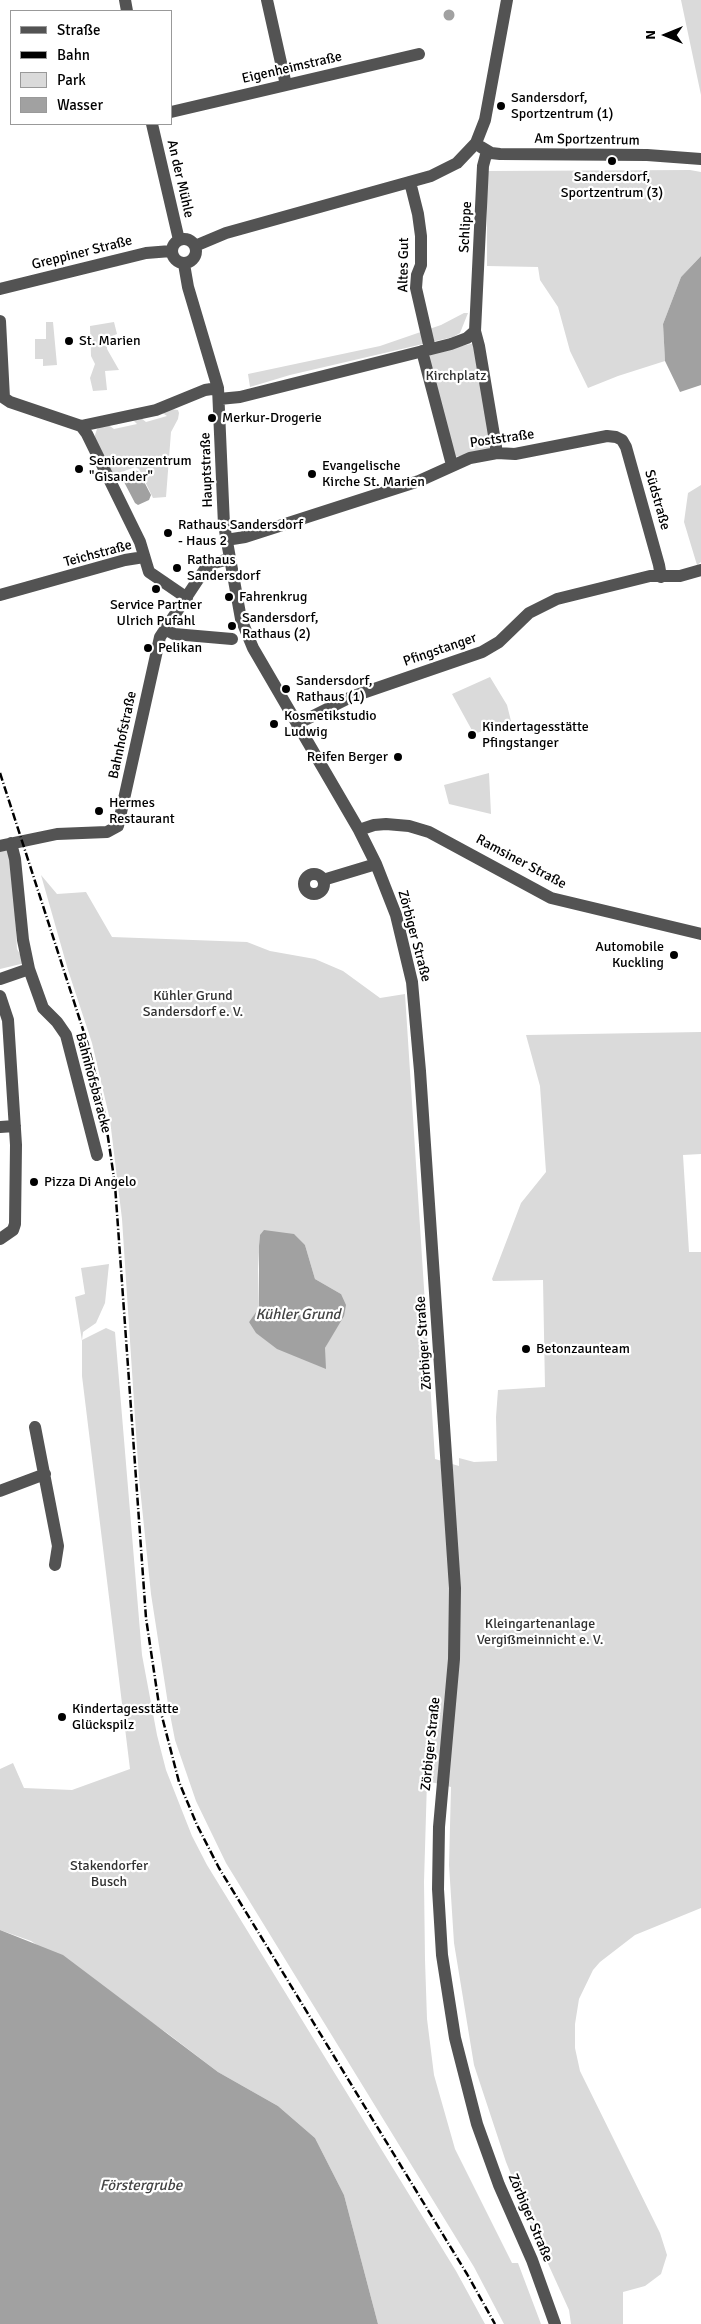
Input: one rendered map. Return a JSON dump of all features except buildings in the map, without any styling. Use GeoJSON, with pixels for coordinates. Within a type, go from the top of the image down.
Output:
{"type":"FeatureCollection","features":[{"type":"Feature","properties":{"kind":"street"},"geometry":{"type":"LineString","coordinates":[[267,0],[286,85]]}},
{"type":"Feature","properties":{"kind":"street"},"geometry":{"type":"LineString","coordinates":[[195,246],[226,233],[431,176],[452,166],[463,158],[476,143],[488,108],[507,0]]}},
{"type":"Feature","properties":{"kind":"street","name":"Eigenheimstraße"},"geometry":{"type":"LineString","coordinates":[[172,112],[418,54]]}},
{"type":"Feature","properties":{"kind":"street","name":"An der Mühle"},"geometry":{"type":"LineString","coordinates":[[152,125],[179,240]]}},
{"type":"Feature","properties":{"kind":"street","name":"Am Sportzentrum"},"geometry":{"type":"LineString","coordinates":[[476,143],[487,151],[500,154],[647,155],[701,159]]}},
{"type":"Feature","properties":{"kind":"street","name":"Schlippe"},"geometry":{"type":"LineString","coordinates":[[475,332],[478,304],[483,166],[487,151]]}},
{"type":"Feature","properties":{"kind":"street","name":"Altes Gut"},"geometry":{"type":"LineString","coordinates":[[410,182],[421,236],[421,265],[417,274],[416,288],[426,350]]}},
{"type":"Feature","properties":{"kind":"street"},"geometry":{"type":"LineString","coordinates":[[179,240],[188,240],[195,246],[194,258],[184,264],[175,260],[172,251],[173,245],[179,240]]}},
{"type":"Feature","properties":{"kind":"street","name":"Greppiner Straße"},"geometry":{"type":"LineString","coordinates":[[0,289],[146,253],[172,251]]}},
{"type":"Feature","properties":{"kind":"street","name":"Hauptstraße"},"geometry":{"type":"LineString","coordinates":[[184,264],[188,287],[218,393],[226,540],[237,606],[247,636],[297,724]]}},
{"type":"Feature","properties":{"kind":"street"},"geometry":{"type":"LineString","coordinates":[[0,321],[4,398],[10,402],[81,426],[156,410],[207,390],[244,396],[458,342],[475,332],[497,454]]}},
{"type":"Feature","properties":{"kind":"street"},"geometry":{"type":"LineString","coordinates":[[426,350],[452,465]]}},
{"type":"Feature","properties":{"kind":"street"},"geometry":{"type":"LineString","coordinates":[[81,426],[87,434],[128,515],[140,542],[144,557]]}},
{"type":"Feature","properties":{"kind":"street","name":"Poststraße"},"geometry":{"type":"LineString","coordinates":[[226,540],[245,536],[419,481],[444,472],[452,465],[470,458],[497,454],[515,454],[607,436],[616,437]]}},
{"type":"Feature","properties":{"kind":"street","name":"Südstraße"},"geometry":{"type":"LineString","coordinates":[[616,437],[622,440],[626,446],[661,577]]}},
{"type":"Feature","properties":{"kind":"street","name":"Teichstraße"},"geometry":{"type":"LineString","coordinates":[[0,595],[125,560],[144,557],[149,572],[187,598]]}},
{"type":"Feature","properties":{"kind":"street","name":"Bahnhofstraße"},"geometry":{"type":"LineString","coordinates":[[11,843],[64,833],[107,832],[118,826],[157,645],[165,629],[210,565],[229,559]]}},
{"type":"Feature","properties":{"kind":"street","name":"Pfingstanger"},"geometry":{"type":"LineString","coordinates":[[297,724],[351,697],[482,652],[499,642],[529,614],[549,602],[650,576],[680,576],[701,570]]}},
{"type":"Feature","properties":{"kind":"street"},"geometry":{"type":"LineString","coordinates":[[165,629],[174,634],[232,639]]}},
{"type":"Feature","properties":{"kind":"street","name":"Zörbiger Straße"},"geometry":{"type":"LineString","coordinates":[[297,724],[359,830],[376,864],[389,895],[412,982],[416,1012],[455,1588],[454,1659],[440,1797],[438,1857],[439,1919],[446,1986],[459,2059],[477,2124],[499,2185],[532,2260],[555,2324]]}},
{"type":"Feature","properties":{"kind":"street","name":"Ramsiner Straße"},"geometry":{"type":"LineString","coordinates":[[359,830],[380,824],[409,826],[429,832],[551,898],[569,904],[701,934]]}},
{"type":"Feature","properties":{"kind":"street","name":"Bahnhofsbaracke"},"geometry":{"type":"LineString","coordinates":[[11,843],[15,858],[23,940],[29,969],[43,1008],[57,1022],[66,1035],[97,1155]]}},
{"type":"Feature","properties":{"kind":"street"},"geometry":{"type":"LineString","coordinates":[[323,880],[376,864]]}},
{"type":"Feature","properties":{"kind":"street"},"geometry":{"type":"LineString","coordinates":[[0,979],[29,969]]}},
{"type":"Feature","properties":{"kind":"street"},"geometry":{"type":"LineString","coordinates":[[0,996],[8,1020],[16,1126],[16,1216],[13,1230],[0,1239]]}},
{"type":"Feature","properties":{"kind":"street"},"geometry":{"type":"LineString","coordinates":[[0,1127],[16,1126]]}},
{"type":"Feature","properties":{"kind":"street"},"geometry":{"type":"LineString","coordinates":[[35,1426],[58,1546],[55,1565]]}},
{"type":"Feature","properties":{"kind":"street"},"geometry":{"type":"LineString","coordinates":[[0,1490],[44,1474]]}},
{"type":"Feature","properties":{"kind":"green space"},"geometry":{"type":"Polygon","coordinates":[[[681,0],[701,0],[701,95],[681,0]]]}},
{"type":"Feature","properties":{"kind":"green space"},"geometry":{"type":"Polygon","coordinates":[[[690,170],[701,172],[701,256],[681,277],[663,324],[665,361],[588,388],[570,351],[558,307],[540,280],[538,267],[487,266],[487,171],[690,170]]]}},
{"type":"Feature","properties":{"kind":"green space"},"geometry":{"type":"Polygon","coordinates":[[[464,313],[468,313],[460,333],[453,337],[290,375],[250,387],[248,374],[380,346],[441,325],[464,313]]]}},
{"type":"Feature","properties":{"kind":"green space"},"geometry":{"type":"Polygon","coordinates":[[[46,322],[53,322],[57,365],[43,366],[43,359],[35,359],[35,339],[46,339],[46,322]]]}},
{"type":"Feature","properties":{"kind":"green space"},"geometry":{"type":"Polygon","coordinates":[[[114,322],[117,334],[107,338],[107,349],[119,370],[105,371],[107,390],[93,391],[90,378],[95,364],[91,356],[90,326],[114,322]]]}},
{"type":"Feature","properties":{"kind":"green space","name":"Kirchplatz"},"geometry":{"type":"Polygon","coordinates":[[[475,343],[494,449],[450,458],[428,360],[431,353],[475,343]]]}},
{"type":"Feature","properties":{"kind":"green space"},"geometry":{"type":"Polygon","coordinates":[[[171,409],[178,410],[179,413],[171,432],[166,497],[153,498],[139,469],[135,467],[119,473],[110,472],[95,442],[95,435],[97,429],[107,424],[114,429],[137,424],[133,420],[141,418],[146,422],[167,416],[161,412],[171,409]]]}},
{"type":"Feature","properties":{"kind":"green space"},"geometry":{"type":"Polygon","coordinates":[[[701,485],[701,562],[697,565],[684,522],[688,493],[701,485]]]}},
{"type":"Feature","properties":{"kind":"green space"},"geometry":{"type":"Polygon","coordinates":[[[490,677],[507,705],[511,721],[474,734],[452,694],[490,677]]]}},
{"type":"Feature","properties":{"kind":"green space"},"geometry":{"type":"Polygon","coordinates":[[[489,773],[491,814],[449,804],[444,785],[489,773]]]}},
{"type":"Feature","properties":{"kind":"green space"},"geometry":{"type":"Polygon","coordinates":[[[0,850],[10,851],[12,858],[17,949],[25,963],[0,969],[0,850]]]}},
{"type":"Feature","properties":{"kind":"green space"},"geometry":{"type":"Polygon","coordinates":[[[41,875],[57,894],[86,892],[112,937],[247,942],[270,951],[315,959],[343,971],[380,998],[405,994],[435,1459],[459,1466],[459,1458],[474,1462],[497,1461],[496,1417],[498,1390],[545,1387],[543,1280],[493,1281],[492,1279],[521,1203],[546,1172],[540,1086],[526,1035],[701,1032],[701,1154],[683,1155],[689,1252],[701,1252],[701,1908],[635,1935],[600,1962],[593,1970],[579,1999],[575,2024],[575,2048],[580,2071],[660,2233],[667,2255],[661,2274],[645,2286],[623,2292],[623,2324],[571,2324],[569,2310],[540,2246],[506,2162],[474,2065],[454,1943],[449,1865],[451,1787],[427,1781],[424,1882],[425,1960],[427,2019],[434,2075],[455,2149],[512,2263],[518,2263],[541,2324],[504,2324],[474,2267],[226,1863],[196,1801],[175,1740],[151,1594],[139,1478],[122,1219],[110,1120],[92,1043],[68,970],[41,875]],[[260,1235],[258,1269],[259,1309],[249,1322],[325,1348],[332,1334],[341,1294],[315,1279],[305,1245],[260,1235]]]}},
{"type":"Feature","properties":{"kind":"green space","name":"Stakendorfer Busch"},"geometry":{"type":"Polygon","coordinates":[[[109,1264],[105,1303],[96,1323],[83,1332],[82,1340],[106,1328],[115,1332],[142,1655],[157,1735],[166,1770],[192,1836],[207,1865],[456,2271],[485,2324],[378,2324],[344,2195],[315,2138],[278,2106],[218,2072],[167,2033],[31,1941],[0,1930],[0,1769],[13,1763],[24,1788],[72,1790],[130,1769],[82,1376],[82,1341],[75,1297],[85,1294],[81,1268],[109,1264]]]}},
{"type":"Feature","properties":{"kind":"water"},"geometry":{"type":"Polygon","coordinates":[[[449,9],[455,15],[449,21],[443,15],[449,9]]]}},
{"type":"Feature","properties":{"kind":"water"},"geometry":{"type":"Polygon","coordinates":[[[701,256],[701,385],[680,392],[665,361],[663,324],[681,277],[701,256]]]}},
{"type":"Feature","properties":{"kind":"water"},"geometry":{"type":"Polygon","coordinates":[[[135,470],[139,472],[151,495],[149,500],[138,505],[135,503],[123,480],[124,475],[135,470]]]}},
{"type":"Feature","properties":{"kind":"water","name":"Kühler Grund"},"geometry":{"type":"Polygon","coordinates":[[[264,1230],[294,1234],[305,1245],[315,1279],[341,1294],[346,1305],[344,1316],[325,1348],[326,1369],[277,1349],[256,1333],[249,1322],[259,1308],[259,1246],[260,1235],[264,1230]]]}},
{"type":"Feature","properties":{"kind":"water","name":"Förstergrube"},"geometry":{"type":"Polygon","coordinates":[[[0,1930],[63,1955],[218,2072],[278,2106],[315,2138],[344,2195],[378,2324],[0,2324],[0,1930]]]}},
{"type":"Feature","properties":{"kind":"railway"},"geometry":{"type":"LineString","coordinates":[[0,773],[88,1045],[104,1110],[115,1185],[146,1618],[159,1705],[179,1782],[197,1825],[219,1868],[467,2274],[495,2324]]}},
{"type":"Feature","properties":{"kind":"place","name":"Sandersdorf, Sportzentrum (1)"},"geometry":{"type":"Point","coordinates":[501,106]}},
{"type":"Feature","properties":{"kind":"place","name":"Sandersdorf, Sportzentrum (3)"},"geometry":{"type":"Point","coordinates":[612,161]}},
{"type":"Feature","properties":{"kind":"place","name":"St. Marien"},"geometry":{"type":"Point","coordinates":[69,341]}},
{"type":"Feature","properties":{"kind":"place","name":"Merkur-Drogerie"},"geometry":{"type":"Point","coordinates":[212,418]}},
{"type":"Feature","properties":{"kind":"place","name":"Seniorenzentrum \"Gisander\""},"geometry":{"type":"Point","coordinates":[79,469]}},
{"type":"Feature","properties":{"kind":"place","name":"Evangelische Kirche St. Marien"},"geometry":{"type":"Point","coordinates":[312,474]}},
{"type":"Feature","properties":{"kind":"place","name":"Rathaus Sandersdorf - Haus 2"},"geometry":{"type":"Point","coordinates":[168,533]}},
{"type":"Feature","properties":{"kind":"place","name":"Rathaus Sandersdorf"},"geometry":{"type":"Point","coordinates":[177,568]}},
{"type":"Feature","properties":{"kind":"place","name":"Service Partner Ulrich Pufahl"},"geometry":{"type":"Point","coordinates":[156,589]}},
{"type":"Feature","properties":{"kind":"place","name":"Fahrenkrug"},"geometry":{"type":"Point","coordinates":[229,597]}},
{"type":"Feature","properties":{"kind":"place","name":"Sandersdorf, Rathaus (2)"},"geometry":{"type":"Point","coordinates":[232,626]}},
{"type":"Feature","properties":{"kind":"place","name":"Pelikan"},"geometry":{"type":"Point","coordinates":[148,648]}},
{"type":"Feature","properties":{"kind":"place","name":"Sandersdorf, Rathaus (1)"},"geometry":{"type":"Point","coordinates":[286,689]}},
{"type":"Feature","properties":{"kind":"place","name":"Kosmetikstudio Ludwig"},"geometry":{"type":"Point","coordinates":[274,724]}},
{"type":"Feature","properties":{"kind":"place","name":"Kindertagesstätte Pfingstanger"},"geometry":{"type":"Point","coordinates":[472,735]}},
{"type":"Feature","properties":{"kind":"place","name":"Reifen Berger"},"geometry":{"type":"Point","coordinates":[398,757]}},
{"type":"Feature","properties":{"kind":"place","name":"Hermes Restaurant"},"geometry":{"type":"Point","coordinates":[99,811]}},
{"type":"Feature","properties":{"kind":"place","name":"Automobile Kuckling"},"geometry":{"type":"Point","coordinates":[674,955]}},
{"type":"Feature","properties":{"kind":"place","name":"Pizza Di Angelo"},"geometry":{"type":"Point","coordinates":[34,1182]}},
{"type":"Feature","properties":{"kind":"place","name":"Betonzaunteam"},"geometry":{"type":"Point","coordinates":[526,1349]}},
{"type":"Feature","properties":{"kind":"place","name":"Kindertagesstätte Glückspilz"},"geometry":{"type":"Point","coordinates":[62,1717]}},
{"type":"Feature","properties":{"kind":"park label","name":"Kühler Grund Sandersdorf e. V."},"geometry":{"type":"Point","coordinates":[193,1004]}},
{"type":"Feature","properties":{"kind":"park label","name":"Kleingartenanlage Vergißmeinnicht e. V."},"geometry":{"type":"Point","coordinates":[540,1632]}}]}
